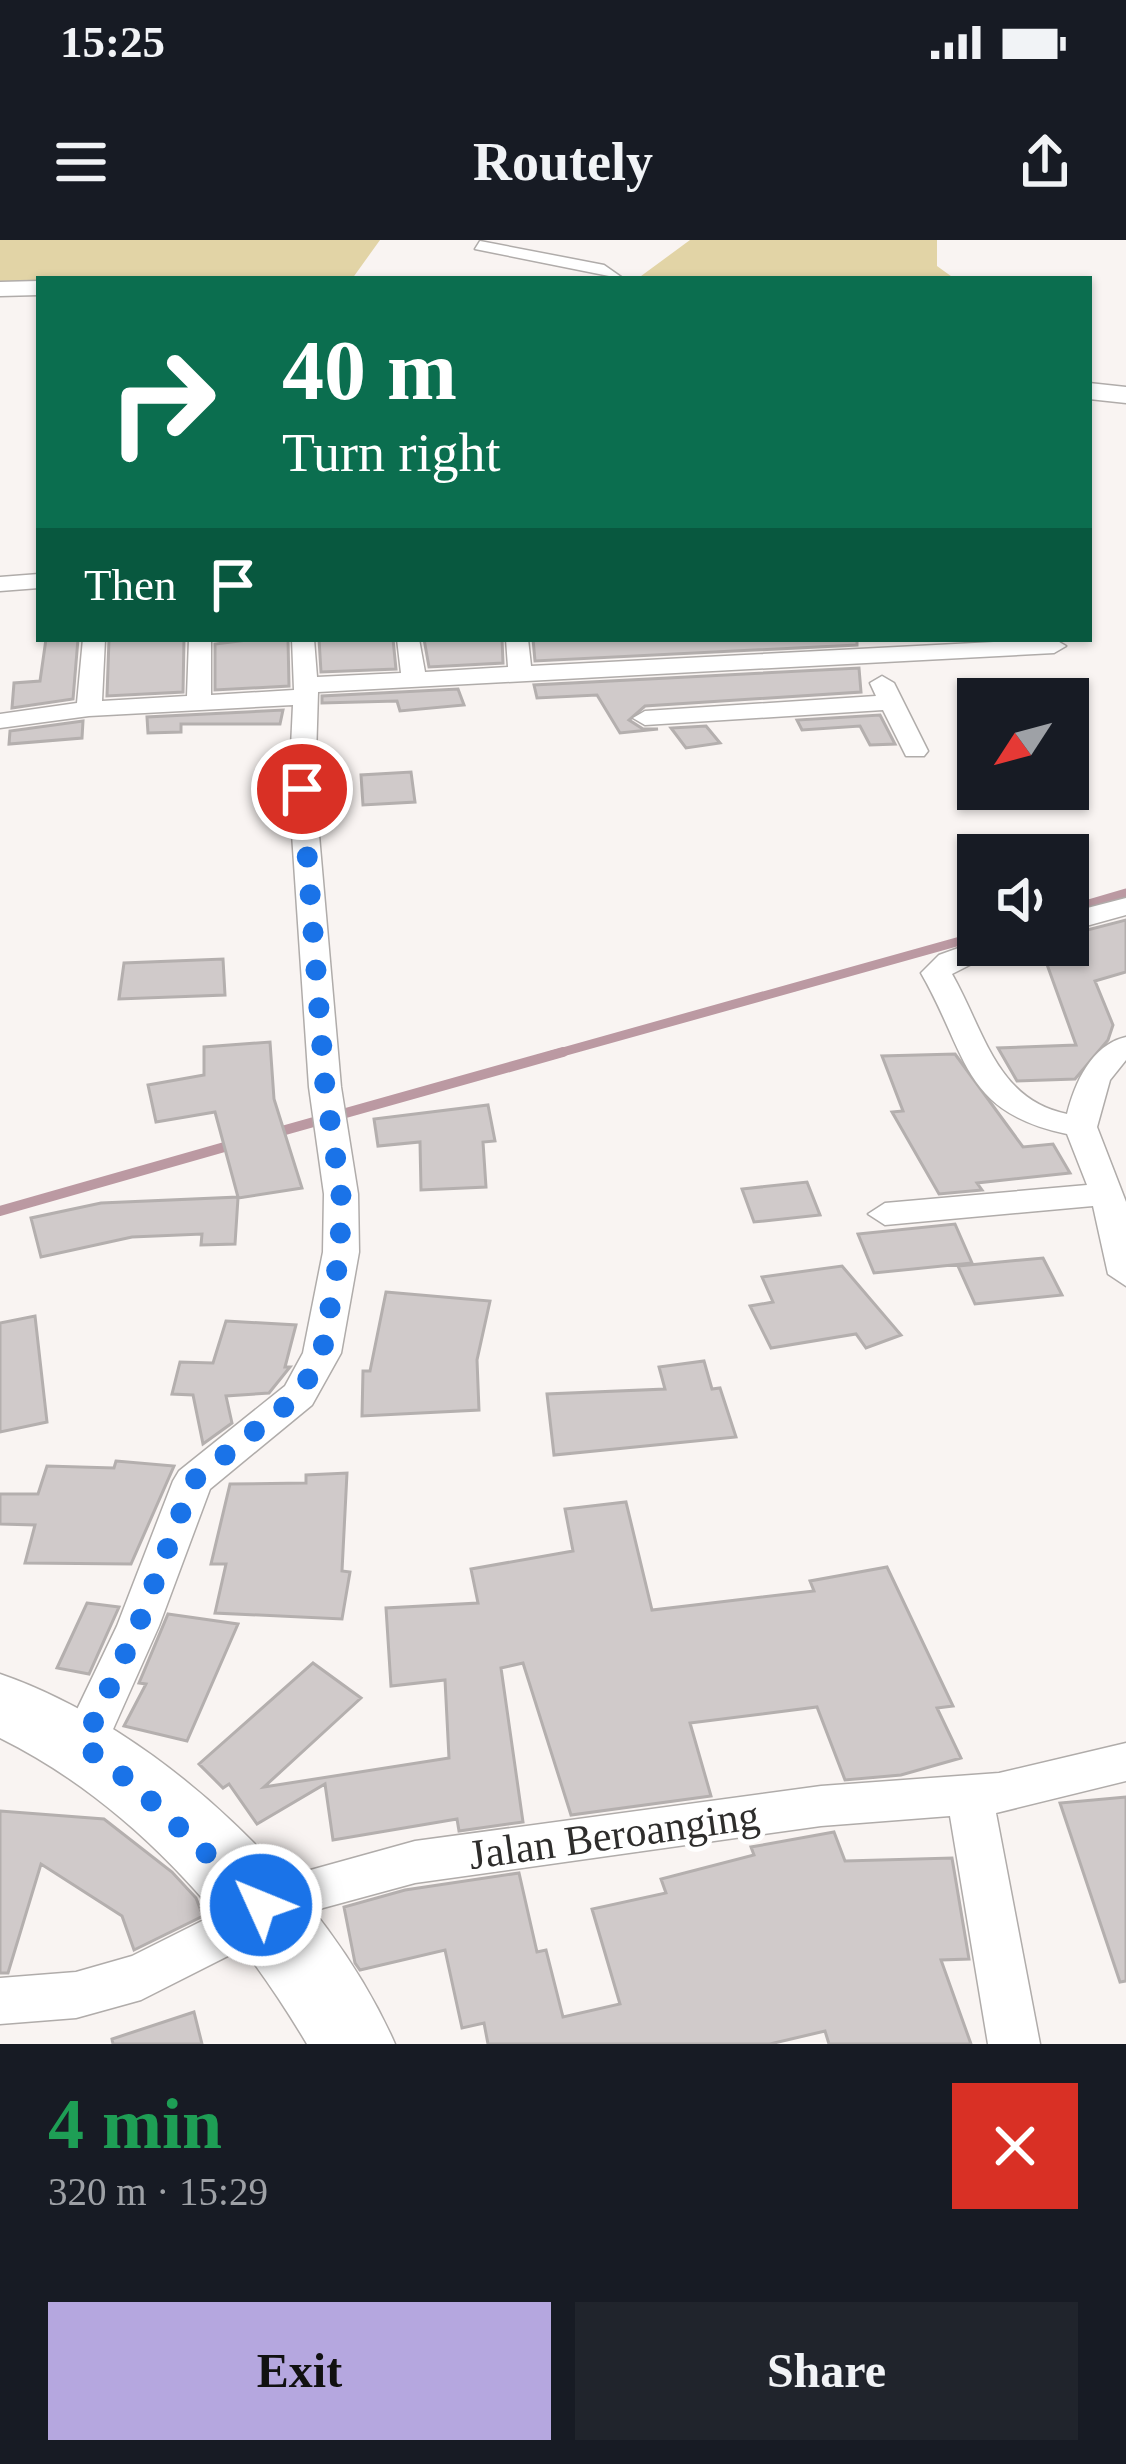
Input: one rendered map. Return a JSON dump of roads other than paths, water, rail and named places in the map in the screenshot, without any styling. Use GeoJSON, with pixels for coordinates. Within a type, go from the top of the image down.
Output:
{"type":"FeatureCollection","features":[{"type":"Feature","properties":{"kind":"main road"},"geometry":{"type":"LineString","coordinates":[[0,1704],[83,1745],[132,1783],[268,1914],[312,1972],[353,2044]]}},
{"type":"Feature","properties":{"kind":"street"},"geometry":{"type":"LineString","coordinates":[[480,246],[599,268],[611,276]]}},
{"type":"Feature","properties":{"kind":"street"},"geometry":{"type":"LineString","coordinates":[[0,289],[36,288]]}},
{"type":"Feature","properties":{"kind":"street"},"geometry":{"type":"LineString","coordinates":[[1092,391],[1126,395]]}},
{"type":"Feature","properties":{"kind":"street"},"geometry":{"type":"LineString","coordinates":[[1,589],[36,582]]}},
{"type":"Feature","properties":{"kind":"street"},"geometry":{"type":"LineString","coordinates":[[89,710],[94,642]]}},
{"type":"Feature","properties":{"kind":"street"},"geometry":{"type":"LineString","coordinates":[[199,702],[200,642]]}},
{"type":"Feature","properties":{"kind":"street"},"geometry":{"type":"LineString","coordinates":[[83,1745],[138,1626],[193,1481],[299,1395],[314,1376],[340,1252],[341,1194],[328,1098],[301,774],[303,642]]}},
{"type":"Feature","properties":{"kind":"street"},"geometry":{"type":"LineString","coordinates":[[408,642],[414,679]]}},
{"type":"Feature","properties":{"kind":"street"},"geometry":{"type":"LineString","coordinates":[[517,642],[520,673]]}},
{"type":"Feature","properties":{"kind":"street"},"geometry":{"type":"LineString","coordinates":[[0,722],[414,679],[863,647],[1054,646]]}},
{"type":"Feature","properties":{"kind":"street"},"geometry":{"type":"LineString","coordinates":[[863,647],[915,751]]}},
{"type":"Feature","properties":{"kind":"street"},"geometry":{"type":"LineString","coordinates":[[645,718],[891,702]]}},
{"type":"Feature","properties":{"kind":"street"},"geometry":{"type":"LineString","coordinates":[[1089,916],[1126,906]]}},
{"type":"Feature","properties":{"kind":"street"},"geometry":{"type":"LineString","coordinates":[[957,958],[936,973],[959,1006],[983,1079],[1026,1111],[1081,1127]]}},
{"type":"Feature","properties":{"kind":"street"},"geometry":{"type":"LineString","coordinates":[[1126,1046],[1111,1055],[1099,1072],[1086,1097],[1081,1127],[1107,1194],[1126,1274]]}},
{"type":"Feature","properties":{"kind":"street"},"geometry":{"type":"LineString","coordinates":[[885,1214],[1107,1194]]}},
{"type":"Feature","properties":{"kind":"street","name":"Jalan Beroanging"},"geometry":{"type":"LineString","coordinates":[[0,2001],[76,1995],[141,1977],[346,1876],[415,1862],[821,1806],[970,1797],[1126,1762]]}},
{"type":"Feature","properties":{"kind":"street"},"geometry":{"type":"LineString","coordinates":[[970,1797],[1014,2044]]}},
{"type":"Feature","properties":{"kind":"waterway"},"geometry":{"type":"LineString","coordinates":[[1089,904],[1126,893]]}},
{"type":"Feature","properties":{"kind":"waterway"},"geometry":{"type":"LineString","coordinates":[[552,1055],[957,942]]}},
{"type":"Feature","properties":{"kind":"waterway"},"geometry":{"type":"LineString","coordinates":[[271,1134],[563,1052]]}},
{"type":"Feature","properties":{"kind":"waterway"},"geometry":{"type":"LineString","coordinates":[[0,1211],[235,1144]]}}]}
